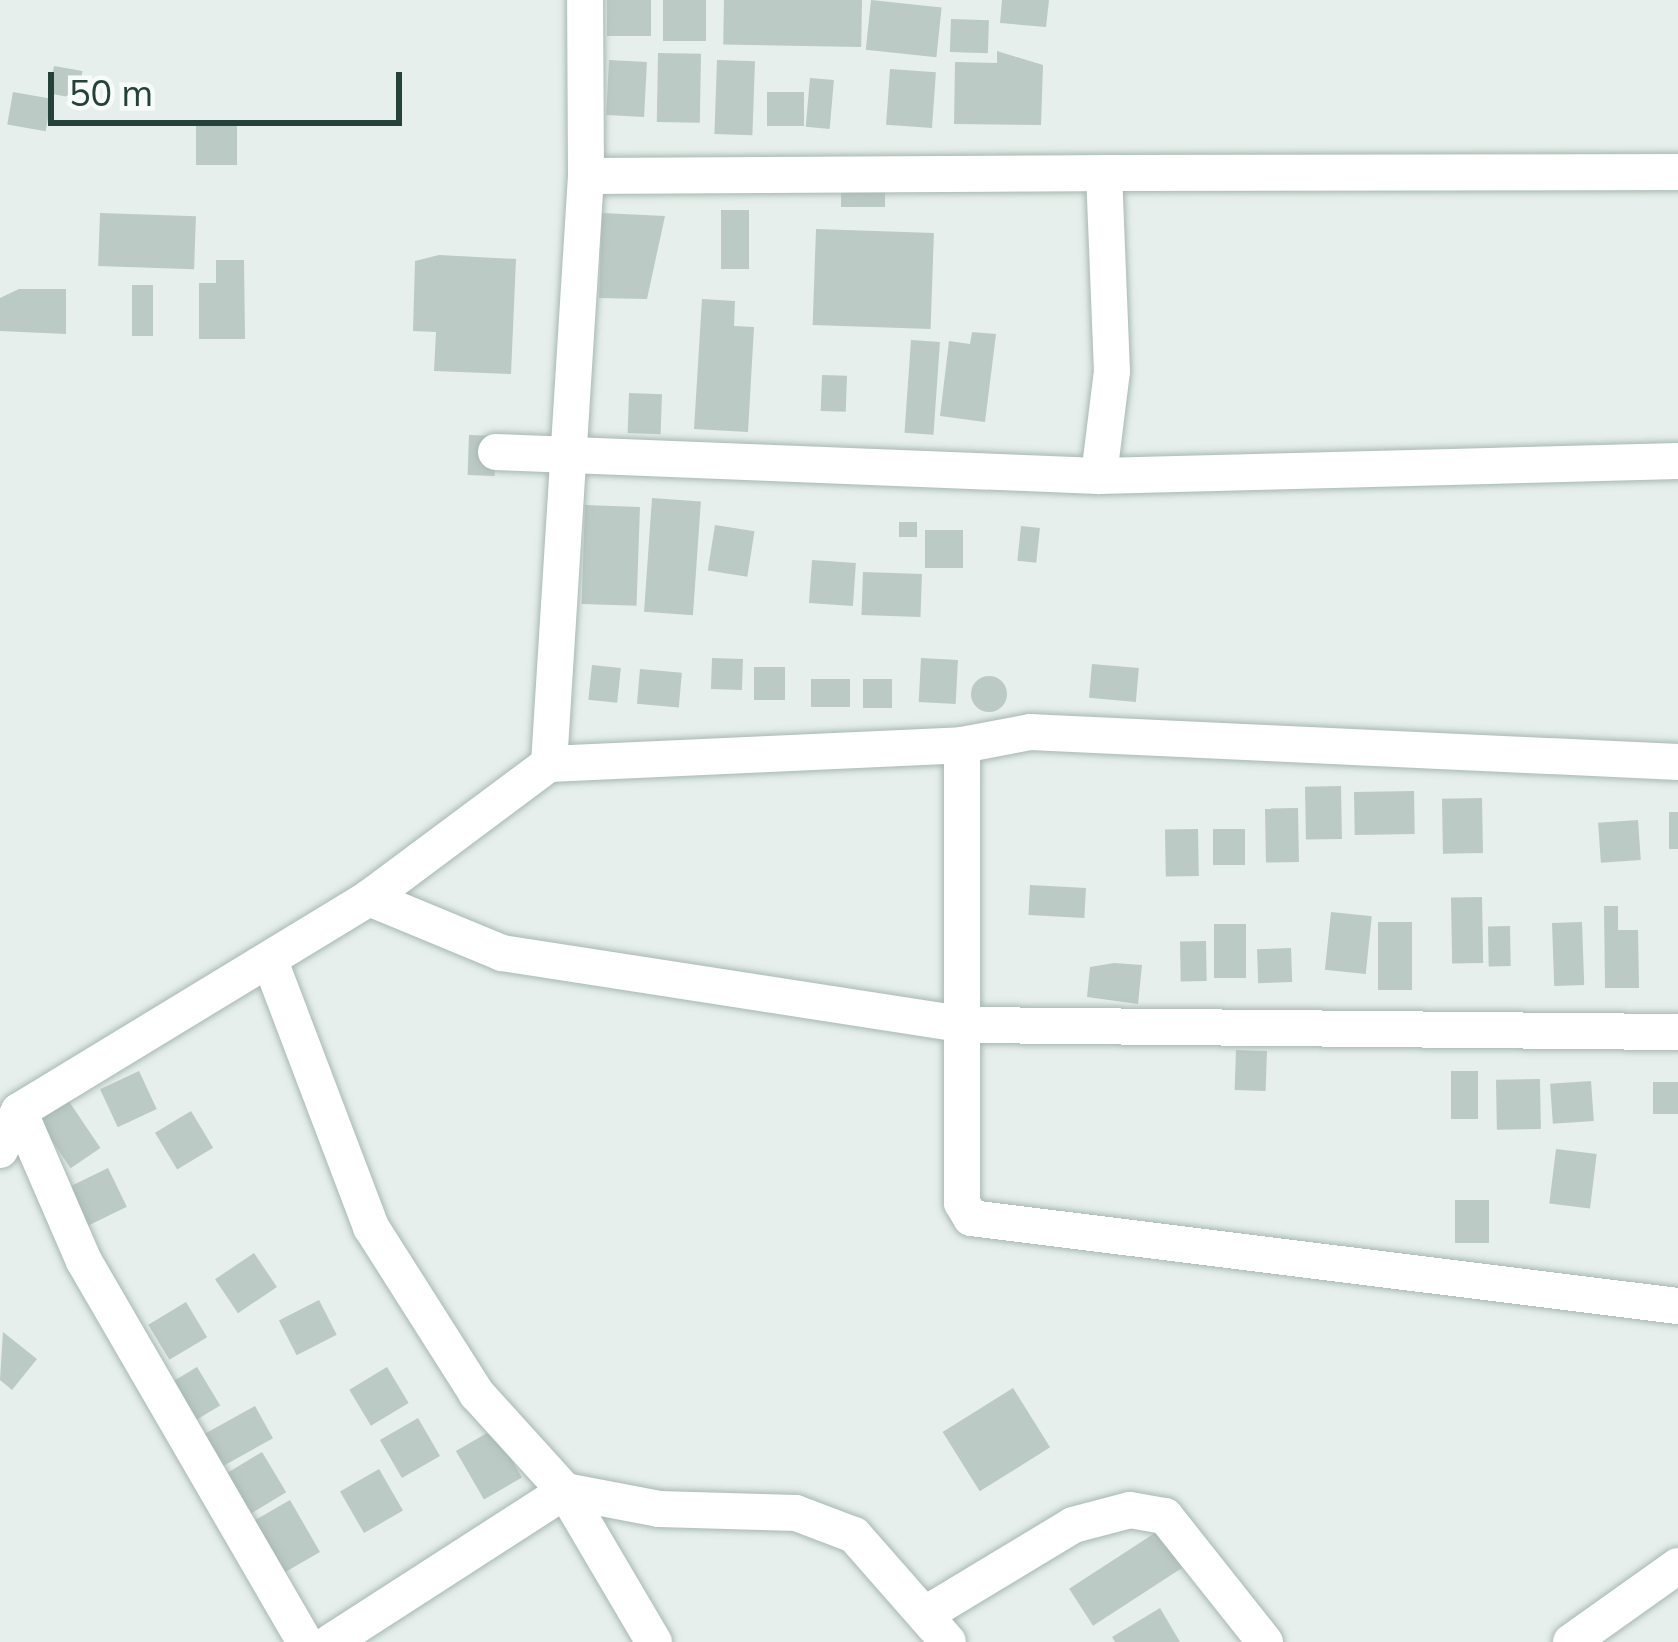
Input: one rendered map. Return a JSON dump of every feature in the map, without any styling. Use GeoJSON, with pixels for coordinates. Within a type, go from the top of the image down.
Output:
{"type":"FeatureCollection","features":[{"type":"Feature","properties":{"kind":"street"},"geometry":{"type":"LineString","coordinates":[[549,764],[586,176],[585,0]]}},
{"type":"Feature","properties":{"kind":"street"},"geometry":{"type":"LineString","coordinates":[[1099,476],[1112,371],[1105,172]]}},
{"type":"Feature","properties":{"kind":"street"},"geometry":{"type":"LineString","coordinates":[[586,176],[1678,172]]}},
{"type":"Feature","properties":{"kind":"street"},"geometry":{"type":"LineString","coordinates":[[496,452],[1099,476],[1678,461]]}},
{"type":"Feature","properties":{"kind":"street"},"geometry":{"type":"LineString","coordinates":[[0,1150],[19,1111],[369,898],[549,764],[962,745],[1030,732],[1179,732],[1678,762]]}},
{"type":"Feature","properties":{"kind":"street"},"geometry":{"type":"LineString","coordinates":[[962,745],[969,1025],[962,1203],[971,1218],[1678,1306]]}},
{"type":"Feature","properties":{"kind":"street"},"geometry":{"type":"LineString","coordinates":[[369,898],[502,953],[969,1025],[1678,1031]]}},
{"type":"Feature","properties":{"kind":"street"},"geometry":{"type":"LineString","coordinates":[[270,962],[370,1226],[477,1394],[565,1491],[654,1642]]}},
{"type":"Feature","properties":{"kind":"street"},"geometry":{"type":"LineString","coordinates":[[19,1111],[95,1282],[305,1642]]}},
{"type":"Feature","properties":{"kind":"street"},"geometry":{"type":"LineString","coordinates":[[331,1642],[565,1491],[659,1509],[796,1513],[854,1535],[939,1627],[1073,1525],[1130,1510],[1165,1516],[1265,1642]]}},
{"type":"Feature","properties":{"kind":"street"},"geometry":{"type":"LineString","coordinates":[[1571,1642],[1678,1566]]}},
{"type":"Feature","properties":{"kind":"building"},"geometry":{"type":"Polygon","coordinates":[[[607,0],[651,0],[651,36],[607,36],[607,0]]]}},
{"type":"Feature","properties":{"kind":"building"},"geometry":{"type":"Polygon","coordinates":[[[663,0],[706,0],[706,41],[663,41],[663,0]]]}},
{"type":"Feature","properties":{"kind":"building"},"geometry":{"type":"Polygon","coordinates":[[[724,0],[862,0],[861,47],[723,45],[724,0]]]}},
{"type":"Feature","properties":{"kind":"building"},"geometry":{"type":"Polygon","coordinates":[[[871,0],[942,7],[936,57],[866,50],[871,0]]]}},
{"type":"Feature","properties":{"kind":"building"},"geometry":{"type":"Polygon","coordinates":[[[1002,0],[1049,0],[1046,27],[1000,23],[1002,0]]]}},
{"type":"Feature","properties":{"kind":"building"},"geometry":{"type":"Polygon","coordinates":[[[951,19],[989,20],[988,53],[950,52],[951,19]]]}},
{"type":"Feature","properties":{"kind":"building"},"geometry":{"type":"Polygon","coordinates":[[[997,51],[1043,65],[1041,125],[954,124],[955,62],[997,63],[997,51]]]}},
{"type":"Feature","properties":{"kind":"building"},"geometry":{"type":"Polygon","coordinates":[[[658,53],[701,54],[700,123],[657,122],[658,53]]]}},
{"type":"Feature","properties":{"kind":"building"},"geometry":{"type":"Polygon","coordinates":[[[609,60],[647,62],[644,117],[606,115],[609,60]]]}},
{"type":"Feature","properties":{"kind":"building"},"geometry":{"type":"Polygon","coordinates":[[[717,60],[755,61],[752,135],[714,134],[717,60]]]}},
{"type":"Feature","properties":{"kind":"building"},"geometry":{"type":"Polygon","coordinates":[[[54,66],[83,71],[78,99],[49,94],[54,66]]]}},
{"type":"Feature","properties":{"kind":"building"},"geometry":{"type":"Polygon","coordinates":[[[890,69],[936,72],[932,128],[886,125],[890,69]]]}},
{"type":"Feature","properties":{"kind":"building"},"geometry":{"type":"Polygon","coordinates":[[[810,78],[834,80],[830,129],[806,127],[810,78]]]}},
{"type":"Feature","properties":{"kind":"building"},"geometry":{"type":"Polygon","coordinates":[[[13,92],[51,99],[46,131],[7,124],[13,92]]]}},
{"type":"Feature","properties":{"kind":"building"},"geometry":{"type":"Polygon","coordinates":[[[767,92],[804,92],[804,126],[767,126],[767,92]]]}},
{"type":"Feature","properties":{"kind":"building"},"geometry":{"type":"Polygon","coordinates":[[[196,122],[237,122],[237,165],[196,165],[196,122]]]}},
{"type":"Feature","properties":{"kind":"building"},"geometry":{"type":"Polygon","coordinates":[[[841,191],[885,191],[885,207],[841,207],[841,191]]]}},
{"type":"Feature","properties":{"kind":"building"},"geometry":{"type":"Polygon","coordinates":[[[721,210],[749,210],[749,269],[721,269],[721,210]]]}},
{"type":"Feature","properties":{"kind":"building"},"geometry":{"type":"Polygon","coordinates":[[[100,213],[196,216],[194,269],[98,266],[100,213]]]}},
{"type":"Feature","properties":{"kind":"building"},"geometry":{"type":"Polygon","coordinates":[[[602,213],[665,216],[647,299],[599,298],[602,213]]]}},
{"type":"Feature","properties":{"kind":"building"},"geometry":{"type":"Polygon","coordinates":[[[816,229],[934,233],[931,329],[813,325],[816,229]]]}},
{"type":"Feature","properties":{"kind":"building"},"geometry":{"type":"Polygon","coordinates":[[[439,255],[516,259],[511,374],[434,371],[436,332],[413,331],[415,261],[439,255]]]}},
{"type":"Feature","properties":{"kind":"building"},"geometry":{"type":"Polygon","coordinates":[[[216,260],[244,260],[245,339],[199,339],[199,283],[216,283],[216,260]]]}},
{"type":"Feature","properties":{"kind":"building"},"geometry":{"type":"Polygon","coordinates":[[[132,285],[153,285],[153,336],[132,336],[132,285]]]}},
{"type":"Feature","properties":{"kind":"building"},"geometry":{"type":"Polygon","coordinates":[[[19,289],[66,289],[66,334],[0,331],[0,298],[19,289]]]}},
{"type":"Feature","properties":{"kind":"building"},"geometry":{"type":"Polygon","coordinates":[[[702,299],[735,301],[734,326],[754,327],[748,432],[694,429],[702,299]]]}},
{"type":"Feature","properties":{"kind":"building"},"geometry":{"type":"Polygon","coordinates":[[[972,332],[996,334],[985,422],[940,416],[949,341],[970,344],[972,332]]]}},
{"type":"Feature","properties":{"kind":"building"},"geometry":{"type":"Polygon","coordinates":[[[911,340],[940,342],[933,435],[905,433],[911,340]]]}},
{"type":"Feature","properties":{"kind":"building"},"geometry":{"type":"Polygon","coordinates":[[[822,375],[847,376],[846,412],[821,411],[822,375]]]}},
{"type":"Feature","properties":{"kind":"building"},"geometry":{"type":"Polygon","coordinates":[[[629,393],[662,394],[661,434],[628,433],[629,393]]]}},
{"type":"Feature","properties":{"kind":"building"},"geometry":{"type":"Polygon","coordinates":[[[469,435],[496,436],[495,476],[468,475],[469,435]]]}},
{"type":"Feature","properties":{"kind":"building"},"geometry":{"type":"Polygon","coordinates":[[[652,498],[701,501],[693,615],[644,612],[652,498]]]}},
{"type":"Feature","properties":{"kind":"building"},"geometry":{"type":"Polygon","coordinates":[[[585,505],[640,507],[637,606],[582,604],[585,505]]]}},
{"type":"Feature","properties":{"kind":"building"},"geometry":{"type":"Polygon","coordinates":[[[899,522],[917,522],[917,537],[899,537],[899,522]]]}},
{"type":"Feature","properties":{"kind":"building"},"geometry":{"type":"Polygon","coordinates":[[[715,525],[755,531],[747,577],[708,570],[715,525]]]}},
{"type":"Feature","properties":{"kind":"building"},"geometry":{"type":"Polygon","coordinates":[[[1021,526],[1040,528],[1036,563],[1017,561],[1021,526]]]}},
{"type":"Feature","properties":{"kind":"building"},"geometry":{"type":"Polygon","coordinates":[[[925,530],[963,530],[963,568],[925,568],[925,530]]]}},
{"type":"Feature","properties":{"kind":"building"},"geometry":{"type":"Polygon","coordinates":[[[812,560],[856,563],[853,606],[809,603],[812,560]]]}},
{"type":"Feature","properties":{"kind":"building"},"geometry":{"type":"Polygon","coordinates":[[[863,572],[922,574],[920,617],[861,615],[863,572]]]}},
{"type":"Feature","properties":{"kind":"building"},"geometry":{"type":"Polygon","coordinates":[[[712,658],[743,659],[742,690],[711,689],[712,658]]]}},
{"type":"Feature","properties":{"kind":"building"},"geometry":{"type":"Polygon","coordinates":[[[921,658],[958,660],[956,704],[919,702],[921,658]]]}},
{"type":"Feature","properties":{"kind":"building"},"geometry":{"type":"Polygon","coordinates":[[[1092,664],[1139,668],[1136,702],[1089,698],[1092,664]]]}},
{"type":"Feature","properties":{"kind":"building"},"geometry":{"type":"Polygon","coordinates":[[[592,665],[621,668],[617,703],[588,700],[592,665]]]}},
{"type":"Feature","properties":{"kind":"building"},"geometry":{"type":"Polygon","coordinates":[[[754,667],[785,667],[785,700],[754,700],[754,667]]]}},
{"type":"Feature","properties":{"kind":"building"},"geometry":{"type":"Polygon","coordinates":[[[640,669],[682,673],[679,708],[637,704],[640,669]]]}},
{"type":"Feature","properties":{"kind":"building"},"geometry":{"type":"Polygon","coordinates":[[[989,676],[1002,681],[1007,694],[1002,707],[989,712],[976,707],[971,694],[976,681],[989,676]]]}},
{"type":"Feature","properties":{"kind":"building"},"geometry":{"type":"Polygon","coordinates":[[[811,679],[850,679],[850,707],[811,707],[811,679]]]}},
{"type":"Feature","properties":{"kind":"building"},"geometry":{"type":"Polygon","coordinates":[[[863,679],[892,679],[892,708],[863,708],[863,679]]]}},
{"type":"Feature","properties":{"kind":"building"},"geometry":{"type":"Polygon","coordinates":[[[1341,786],[1342,839],[1306,840],[1305,787],[1341,786]]]}},
{"type":"Feature","properties":{"kind":"building"},"geometry":{"type":"Polygon","coordinates":[[[1414,791],[1415,834],[1355,835],[1354,792],[1414,791]]]}},
{"type":"Feature","properties":{"kind":"building"},"geometry":{"type":"Polygon","coordinates":[[[1482,798],[1483,853],[1443,854],[1442,799],[1482,798]]]}},
{"type":"Feature","properties":{"kind":"building"},"geometry":{"type":"Polygon","coordinates":[[[1298,808],[1299,862],[1266,863],[1265,809],[1298,808]]]}},
{"type":"Feature","properties":{"kind":"building"},"geometry":{"type":"Polygon","coordinates":[[[1669,812],[1678,812],[1678,849],[1669,849],[1669,812]]]}},
{"type":"Feature","properties":{"kind":"building"},"geometry":{"type":"Polygon","coordinates":[[[1638,820],[1641,860],[1601,863],[1598,823],[1638,820]]]}},
{"type":"Feature","properties":{"kind":"building"},"geometry":{"type":"Polygon","coordinates":[[[1198,829],[1199,876],[1166,877],[1165,830],[1198,829]]]}},
{"type":"Feature","properties":{"kind":"building"},"geometry":{"type":"Polygon","coordinates":[[[1213,829],[1245,829],[1245,865],[1213,865],[1213,829]]]}},
{"type":"Feature","properties":{"kind":"building"},"geometry":{"type":"Polygon","coordinates":[[[1030,885],[1086,888],[1084,918],[1028,915],[1030,885]]]}},
{"type":"Feature","properties":{"kind":"building"},"geometry":{"type":"Polygon","coordinates":[[[1482,897],[1483,963],[1452,964],[1451,898],[1482,897]]]}},
{"type":"Feature","properties":{"kind":"building"},"geometry":{"type":"Polygon","coordinates":[[[1604,906],[1618,906],[1618,930],[1638,930],[1639,988],[1605,988],[1604,906]]]}},
{"type":"Feature","properties":{"kind":"building"},"geometry":{"type":"Polygon","coordinates":[[[1331,912],[1372,916],[1366,974],[1325,970],[1331,912]]]}},
{"type":"Feature","properties":{"kind":"building"},"geometry":{"type":"Polygon","coordinates":[[[1378,922],[1412,922],[1412,990],[1378,990],[1378,922]]]}},
{"type":"Feature","properties":{"kind":"building"},"geometry":{"type":"Polygon","coordinates":[[[1582,922],[1584,985],[1554,986],[1552,923],[1582,922]]]}},
{"type":"Feature","properties":{"kind":"building"},"geometry":{"type":"Polygon","coordinates":[[[1214,924],[1246,924],[1246,978],[1214,978],[1214,924]]]}},
{"type":"Feature","properties":{"kind":"building"},"geometry":{"type":"Polygon","coordinates":[[[1488,926],[1510,926],[1511,966],[1489,966],[1488,926]]]}},
{"type":"Feature","properties":{"kind":"building"},"geometry":{"type":"Polygon","coordinates":[[[1180,941],[1206,941],[1207,981],[1181,981],[1180,941]]]}},
{"type":"Feature","properties":{"kind":"building"},"geometry":{"type":"Polygon","coordinates":[[[1291,948],[1292,982],[1258,983],[1257,949],[1291,948]]]}},
{"type":"Feature","properties":{"kind":"building"},"geometry":{"type":"Polygon","coordinates":[[[1142,965],[1138,1004],[1087,997],[1090,967],[1142,965]]]}},
{"type":"Feature","properties":{"kind":"building"},"geometry":{"type":"Polygon","coordinates":[[[1236,1050],[1267,1051],[1266,1091],[1235,1090],[1236,1050]]]}},
{"type":"Feature","properties":{"kind":"building"},"geometry":{"type":"Polygon","coordinates":[[[139,1071],[157,1109],[118,1127],[100,1089],[139,1071]]]}},
{"type":"Feature","properties":{"kind":"building"},"geometry":{"type":"Polygon","coordinates":[[[1451,1071],[1478,1071],[1478,1119],[1451,1119],[1451,1071]]]}},
{"type":"Feature","properties":{"kind":"building"},"geometry":{"type":"Polygon","coordinates":[[[1540,1079],[1541,1129],[1497,1130],[1496,1080],[1540,1079]]]}},
{"type":"Feature","properties":{"kind":"building"},"geometry":{"type":"Polygon","coordinates":[[[1591,1081],[1594,1121],[1553,1124],[1550,1084],[1591,1081]]]}},
{"type":"Feature","properties":{"kind":"building"},"geometry":{"type":"Polygon","coordinates":[[[1653,1082],[1678,1082],[1678,1114],[1653,1114],[1653,1082]]]}},
{"type":"Feature","properties":{"kind":"building"},"geometry":{"type":"Polygon","coordinates":[[[68,1100],[100,1148],[71,1168],[38,1120],[68,1100]]]}},
{"type":"Feature","properties":{"kind":"building"},"geometry":{"type":"Polygon","coordinates":[[[191,1111],[213,1148],[177,1169],[155,1133],[191,1111]]]}},
{"type":"Feature","properties":{"kind":"building"},"geometry":{"type":"Polygon","coordinates":[[[1556,1149],[1597,1154],[1590,1209],[1549,1204],[1556,1149]]]}},
{"type":"Feature","properties":{"kind":"building"},"geometry":{"type":"Polygon","coordinates":[[[108,1168],[127,1207],[87,1226],[68,1187],[108,1168]]]}},
{"type":"Feature","properties":{"kind":"building"},"geometry":{"type":"Polygon","coordinates":[[[1455,1200],[1489,1200],[1489,1243],[1455,1243],[1455,1200]]]}},
{"type":"Feature","properties":{"kind":"building"},"geometry":{"type":"Polygon","coordinates":[[[254,1253],[277,1287],[238,1313],[215,1279],[254,1253]]]}},
{"type":"Feature","properties":{"kind":"building"},"geometry":{"type":"Polygon","coordinates":[[[319,1300],[337,1335],[297,1355],[279,1320],[319,1300]]]}},
{"type":"Feature","properties":{"kind":"building"},"geometry":{"type":"Polygon","coordinates":[[[186,1302],[207,1337],[169,1360],[148,1325],[186,1302]]]}},
{"type":"Feature","properties":{"kind":"building"},"geometry":{"type":"Polygon","coordinates":[[[3,1332],[37,1359],[12,1390],[0,1380],[3,1332]]]}},
{"type":"Feature","properties":{"kind":"building"},"geometry":{"type":"Polygon","coordinates":[[[197,1367],[220,1406],[191,1423],[168,1385],[197,1367]]]}},
{"type":"Feature","properties":{"kind":"building"},"geometry":{"type":"Polygon","coordinates":[[[387,1367],[409,1403],[371,1426],[349,1390],[387,1367]]]}},
{"type":"Feature","properties":{"kind":"building"},"geometry":{"type":"Polygon","coordinates":[[[1013,1388],[1050,1447],[980,1491],[943,1432],[1013,1388]]]}},
{"type":"Feature","properties":{"kind":"building"},"geometry":{"type":"Polygon","coordinates":[[[255,1406],[273,1438],[207,1475],[189,1442],[255,1406]]]}},
{"type":"Feature","properties":{"kind":"building"},"geometry":{"type":"Polygon","coordinates":[[[418,1418],[440,1456],[402,1478],[380,1440],[418,1418]]]}},
{"type":"Feature","properties":{"kind":"building"},"geometry":{"type":"Polygon","coordinates":[[[494,1429],[522,1477],[484,1499],[456,1451],[494,1429]]]}},
{"type":"Feature","properties":{"kind":"building"},"geometry":{"type":"Polygon","coordinates":[[[262,1452],[286,1492],[245,1517],[221,1477],[262,1452]]]}},
{"type":"Feature","properties":{"kind":"building"},"geometry":{"type":"Polygon","coordinates":[[[379,1469],[403,1511],[364,1533],[340,1492],[379,1469]]]}},
{"type":"Feature","properties":{"kind":"building"},"geometry":{"type":"Polygon","coordinates":[[[290,1500],[320,1552],[273,1579],[243,1527],[290,1500]]]}},
{"type":"Feature","properties":{"kind":"building"},"geometry":{"type":"Polygon","coordinates":[[[1158,1531],[1182,1568],[1093,1626],[1069,1589],[1158,1531]]]}},
{"type":"Feature","properties":{"kind":"building"},"geometry":{"type":"Polygon","coordinates":[[[1160,1608],[1180,1642],[1115,1642],[1112,1637],[1160,1608]]]}}]}
